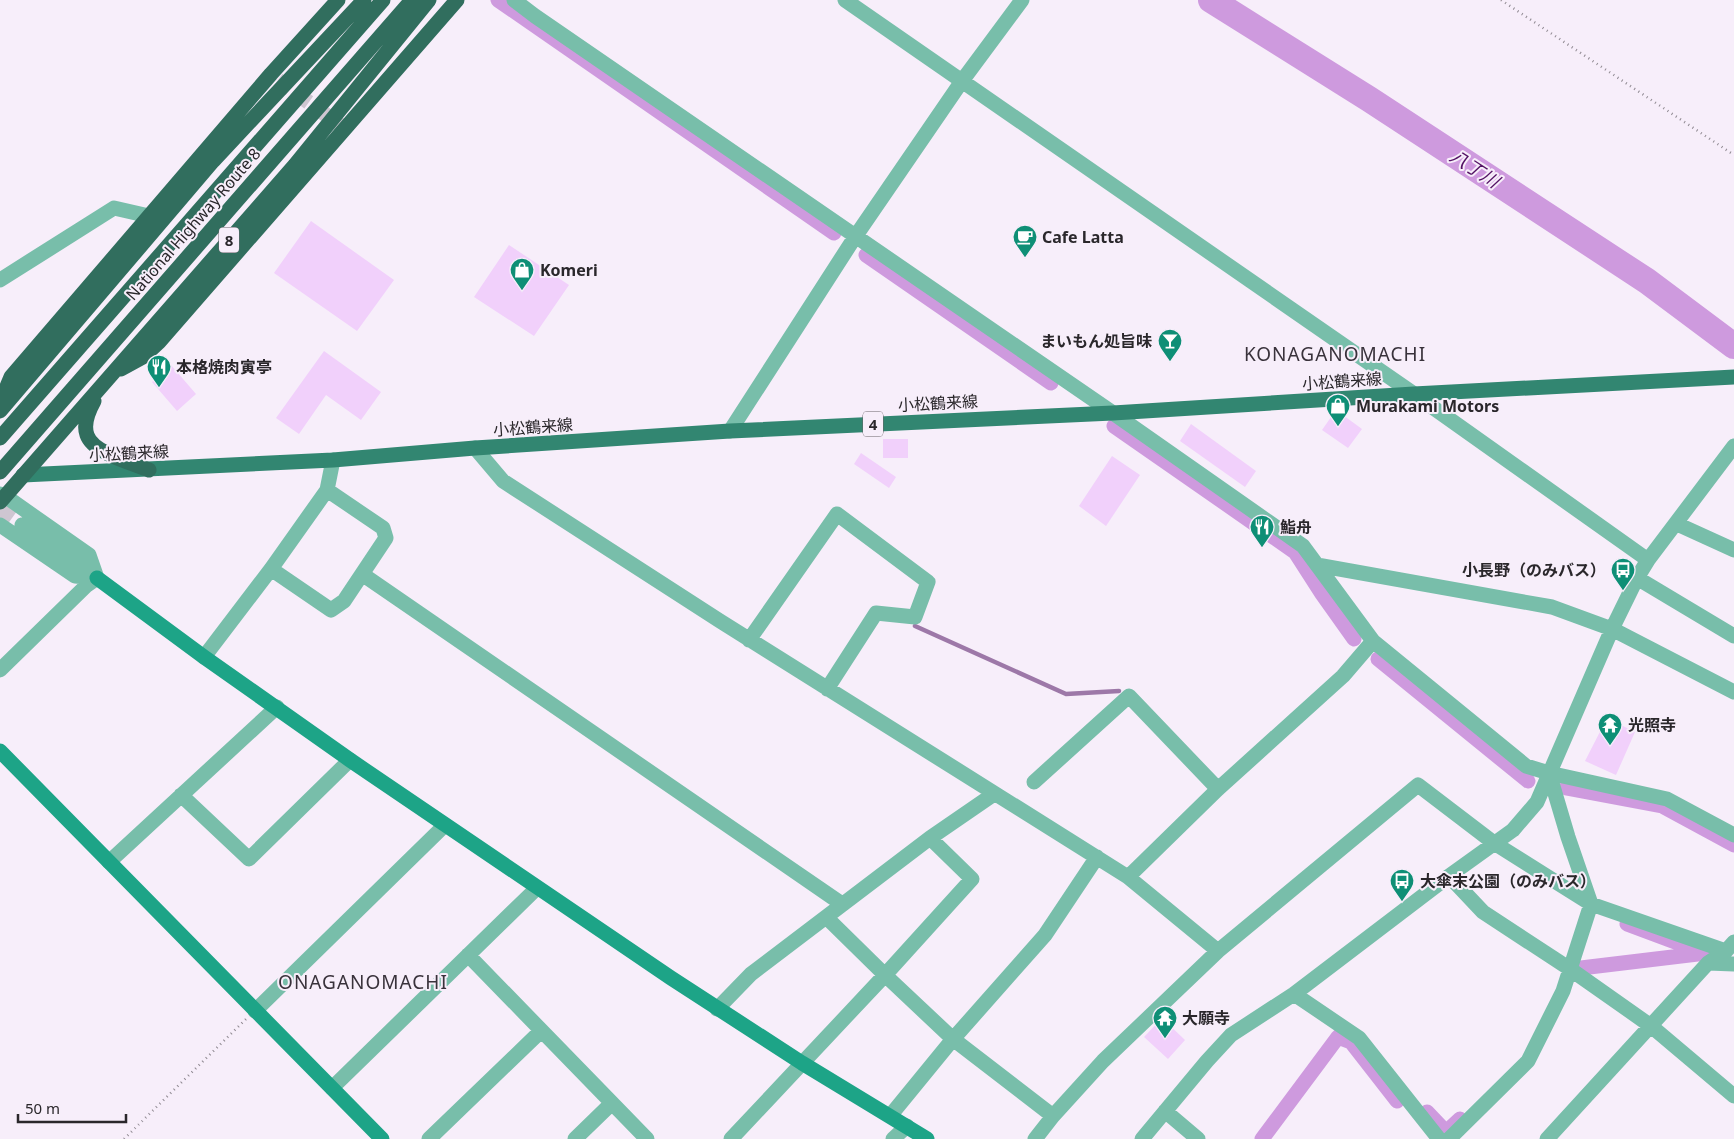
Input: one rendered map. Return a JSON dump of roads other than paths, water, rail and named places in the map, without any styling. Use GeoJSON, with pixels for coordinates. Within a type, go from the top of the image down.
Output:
{"type":"FeatureCollection","features":[{"type":"Feature","properties":{"kind":"highway"},"geometry":{"type":"LineString","coordinates":[[0,403],[11,377],[149,216],[275,77],[338,0]]}},
{"type":"Feature","properties":{"kind":"highway"},"geometry":{"type":"LineString","coordinates":[[0,411],[213,161],[364,0]]}},
{"type":"Feature","properties":{"kind":"highway","name":"National Highway Route 8"},"geometry":{"type":"LineString","coordinates":[[0,438],[383,0]]}},
{"type":"Feature","properties":{"kind":"highway","name":"National Highway Route 8"},"geometry":{"type":"LineString","coordinates":[[0,473],[412,0]]}},
{"type":"Feature","properties":{"kind":"highway","name":"8"},"geometry":{"type":"LineString","coordinates":[[2,498],[295,165],[429,0]]}},
{"type":"Feature","properties":{"kind":"highway"},"geometry":{"type":"LineString","coordinates":[[113,373],[143,357],[159,342],[344,125],[360,110],[457,0]]}},
{"type":"Feature","properties":{"kind":"highway"},"geometry":{"type":"LineString","coordinates":[[102,386],[87,414],[86,434],[94,446],[115,457],[149,470]]}},
{"type":"Feature","properties":{"kind":"highway"},"geometry":{"type":"LineString","coordinates":[[0,473],[24,475]]}},
{"type":"Feature","properties":{"kind":"main road","name":"小松鶴来線"},"geometry":{"type":"LineString","coordinates":[[24,475],[333,460],[476,448],[730,431],[1113,413],[1414,394],[1729,378]]}},
{"type":"Feature","properties":{"kind":"street"},"geometry":{"type":"LineString","coordinates":[[514,0],[1303,546],[1373,642],[1526,766],[1549,773],[1667,798],[1734,836]]}},
{"type":"Feature","properties":{"kind":"street"},"geometry":{"type":"LineString","coordinates":[[845,0],[1414,394],[1648,560]]}},
{"type":"Feature","properties":{"kind":"street"},"geometry":{"type":"LineString","coordinates":[[730,431],[855,237],[962,81],[1022,0]]}},
{"type":"Feature","properties":{"kind":"street"},"geometry":{"type":"LineString","coordinates":[[0,280],[114,208],[149,216]]}},
{"type":"Feature","properties":{"kind":"street"},"geometry":{"type":"LineString","coordinates":[[1142,1139],[1231,1035],[1294,994],[1449,876],[1513,830],[1537,802],[1612,629],[1637,578],[1648,560],[1734,446]]}},
{"type":"Feature","properties":{"kind":"street"},"geometry":{"type":"LineString","coordinates":[[476,448],[503,481],[749,640],[1128,877],[1218,951]]}},
{"type":"Feature","properties":{"kind":"street"},"geometry":{"type":"LineString","coordinates":[[204,656],[271,569],[327,490],[333,460]]}},
{"type":"Feature","properties":{"kind":"street"},"geometry":{"type":"LineString","coordinates":[[271,569],[331,610],[344,601],[386,538],[383,528],[327,490]]}},
{"type":"Feature","properties":{"kind":"street"},"geometry":{"type":"LineString","coordinates":[[2,498],[89,555],[97,578]]}},
{"type":"Feature","properties":{"kind":"street"},"geometry":{"type":"LineString","coordinates":[[749,640],[837,514],[928,582],[915,617],[876,614],[827,689]]}},
{"type":"Feature","properties":{"kind":"street"},"geometry":{"type":"LineString","coordinates":[[1676,524],[1734,550]]}},
{"type":"Feature","properties":{"kind":"street"},"geometry":{"type":"LineString","coordinates":[[0,525],[75,576],[97,578]]}},
{"type":"Feature","properties":{"kind":"street"},"geometry":{"type":"LineString","coordinates":[[22,525],[350,760],[717,1010],[927,1139]]}},
{"type":"Feature","properties":{"kind":"street"},"geometry":{"type":"LineString","coordinates":[[1317,565],[1552,607],[1612,629],[1734,692]]}},
{"type":"Feature","properties":{"kind":"street"},"geometry":{"type":"LineString","coordinates":[[362,574],[842,904]]}},
{"type":"Feature","properties":{"kind":"street"},"geometry":{"type":"LineString","coordinates":[[0,670],[87,585],[97,578]]}},
{"type":"Feature","properties":{"kind":"street"},"geometry":{"type":"LineString","coordinates":[[1637,578],[1734,636]]}},
{"type":"Feature","properties":{"kind":"street"},"geometry":{"type":"LineString","coordinates":[[1128,877],[1218,789],[1343,676],[1373,642]]}},
{"type":"Feature","properties":{"kind":"street"},"geometry":{"type":"LineString","coordinates":[[1034,782],[1128,696],[1218,789]]}},
{"type":"Feature","properties":{"kind":"street"},"geometry":{"type":"LineString","coordinates":[[109,862],[277,707]]}},
{"type":"Feature","properties":{"kind":"street"},"geometry":{"type":"LineString","coordinates":[[0,751],[382,1139]]}},
{"type":"Feature","properties":{"kind":"street"},"geometry":{"type":"LineString","coordinates":[[181,795],[249,859],[350,760]]}},
{"type":"Feature","properties":{"kind":"street"},"geometry":{"type":"LineString","coordinates":[[1449,1139],[1528,1061],[1563,990],[1591,904],[1549,773]]}},
{"type":"Feature","properties":{"kind":"street"},"geometry":{"type":"LineString","coordinates":[[1035,1139],[1053,1116],[1103,1061],[1218,951],[1418,785],[1494,843],[1591,904],[1731,952]]}},
{"type":"Feature","properties":{"kind":"street"},"geometry":{"type":"LineString","coordinates":[[717,1010],[751,974],[930,838],[994,794]]}},
{"type":"Feature","properties":{"kind":"street"},"geometry":{"type":"LineString","coordinates":[[255,1011],[445,824]]}},
{"type":"Feature","properties":{"kind":"street"},"geometry":{"type":"LineString","coordinates":[[734,1138],[972,879],[930,838]]}},
{"type":"Feature","properties":{"kind":"street"},"geometry":{"type":"LineString","coordinates":[[890,1116],[953,1039],[1045,935],[1097,857]]}},
{"type":"Feature","properties":{"kind":"street"},"geometry":{"type":"LineString","coordinates":[[1449,876],[1483,912],[1570,969],[1650,1026],[1734,1096]]}},
{"type":"Feature","properties":{"kind":"street"},"geometry":{"type":"LineString","coordinates":[[332,1088],[538,888]]}},
{"type":"Feature","properties":{"kind":"street"},"geometry":{"type":"LineString","coordinates":[[826,916],[953,1039],[1053,1116]]}},
{"type":"Feature","properties":{"kind":"street"},"geometry":{"type":"LineString","coordinates":[[1547,1139],[1708,963],[1731,952]]}},
{"type":"Feature","properties":{"kind":"street"},"geometry":{"type":"LineString","coordinates":[[468,955],[647,1139]]}},
{"type":"Feature","properties":{"kind":"street"},"geometry":{"type":"LineString","coordinates":[[1294,994],[1359,1038],[1439,1139]]}},
{"type":"Feature","properties":{"kind":"street"},"geometry":{"type":"LineString","coordinates":[[429,1139],[541,1031]]}},
{"type":"Feature","properties":{"kind":"street"},"geometry":{"type":"LineString","coordinates":[[575,1139],[612,1103]]}},
{"type":"Feature","properties":{"kind":"street"},"geometry":{"type":"LineString","coordinates":[[1165,1111],[1198,1139]]}},
{"type":"Feature","properties":{"kind":"street"},"geometry":{"type":"LineString","coordinates":[[893,1139],[907,1126]]}},
{"type":"Feature","properties":{"kind":"waterway"},"geometry":{"type":"LineString","coordinates":[[498,0],[834,233]]}},
{"type":"Feature","properties":{"kind":"waterway","name":"八丁川"},"geometry":{"type":"LineString","coordinates":[[1211,0],[1369,99],[1647,281],[1734,346]]}},
{"type":"Feature","properties":{"kind":"waterway"},"geometry":{"type":"LineString","coordinates":[[866,255],[1051,383]]}},
{"type":"Feature","properties":{"kind":"waterway"},"geometry":{"type":"LineString","coordinates":[[1114,426],[1295,552],[1354,639]]}},
{"type":"Feature","properties":{"kind":"waterway"},"geometry":{"type":"LineString","coordinates":[[915,626],[1066,694],[1119,691]]}},
{"type":"Feature","properties":{"kind":"waterway"},"geometry":{"type":"LineString","coordinates":[[1378,659],[1528,781]]}},
{"type":"Feature","properties":{"kind":"waterway"},"geometry":{"type":"LineString","coordinates":[[1566,788],[1662,806],[1734,845]]}},
{"type":"Feature","properties":{"kind":"waterway"},"geometry":{"type":"LineString","coordinates":[[1627,924],[1702,952]]}},
{"type":"Feature","properties":{"kind":"waterway"},"geometry":{"type":"LineString","coordinates":[[1581,968],[1706,953]]}},
{"type":"Feature","properties":{"kind":"waterway"},"geometry":{"type":"LineString","coordinates":[[1262,1139],[1338,1037],[1351,1042],[1397,1101]]}},
{"type":"Feature","properties":{"kind":"waterway"},"geometry":{"type":"LineString","coordinates":[[1427,1112],[1446,1132],[1460,1119]]}},
{"type":"Feature","properties":{"kind":"tunnel"},"geometry":{"type":"LineString","coordinates":[[278,80],[340,125]]}},
{"type":"Feature","properties":{"kind":"tunnel"},"geometry":{"type":"LineString","coordinates":[[0,509],[22,525]]}},
{"type":"Feature","properties":{"kind":"place","name":"Cafe Latta"},"geometry":{"type":"Point","coordinates":[1025,258]}},
{"type":"Feature","properties":{"kind":"place","name":"Komeri"},"geometry":{"type":"Point","coordinates":[522,291]}},
{"type":"Feature","properties":{"kind":"place","name":"まいもん処旨味"},"geometry":{"type":"Point","coordinates":[1170,362]}},
{"type":"Feature","properties":{"kind":"place","name":"本格焼肉寅亭"},"geometry":{"type":"Point","coordinates":[159,388]}},
{"type":"Feature","properties":{"kind":"place","name":"Murakami Motors"},"geometry":{"type":"Point","coordinates":[1338,427]}},
{"type":"Feature","properties":{"kind":"place","name":"鮨舟"},"geometry":{"type":"Point","coordinates":[1262,548]}},
{"type":"Feature","properties":{"kind":"place","name":"小長野（のみバス）"},"geometry":{"type":"Point","coordinates":[1623,591]}},
{"type":"Feature","properties":{"kind":"place","name":"光照寺"},"geometry":{"type":"Point","coordinates":[1610,746]}},
{"type":"Feature","properties":{"kind":"place","name":"大傘末公園（のみバス）"},"geometry":{"type":"Point","coordinates":[1402,902]}},
{"type":"Feature","properties":{"kind":"place","name":"大願寺"},"geometry":{"type":"Point","coordinates":[1165,1039]}},
{"type":"Feature","properties":{"kind":"district","name":"KONAGANOMACHI"},"geometry":{"type":"Point","coordinates":[1335,354]}},
{"type":"Feature","properties":{"kind":"district","name":"ONAGANOMACHI"},"geometry":{"type":"Point","coordinates":[363,982]}}]}
